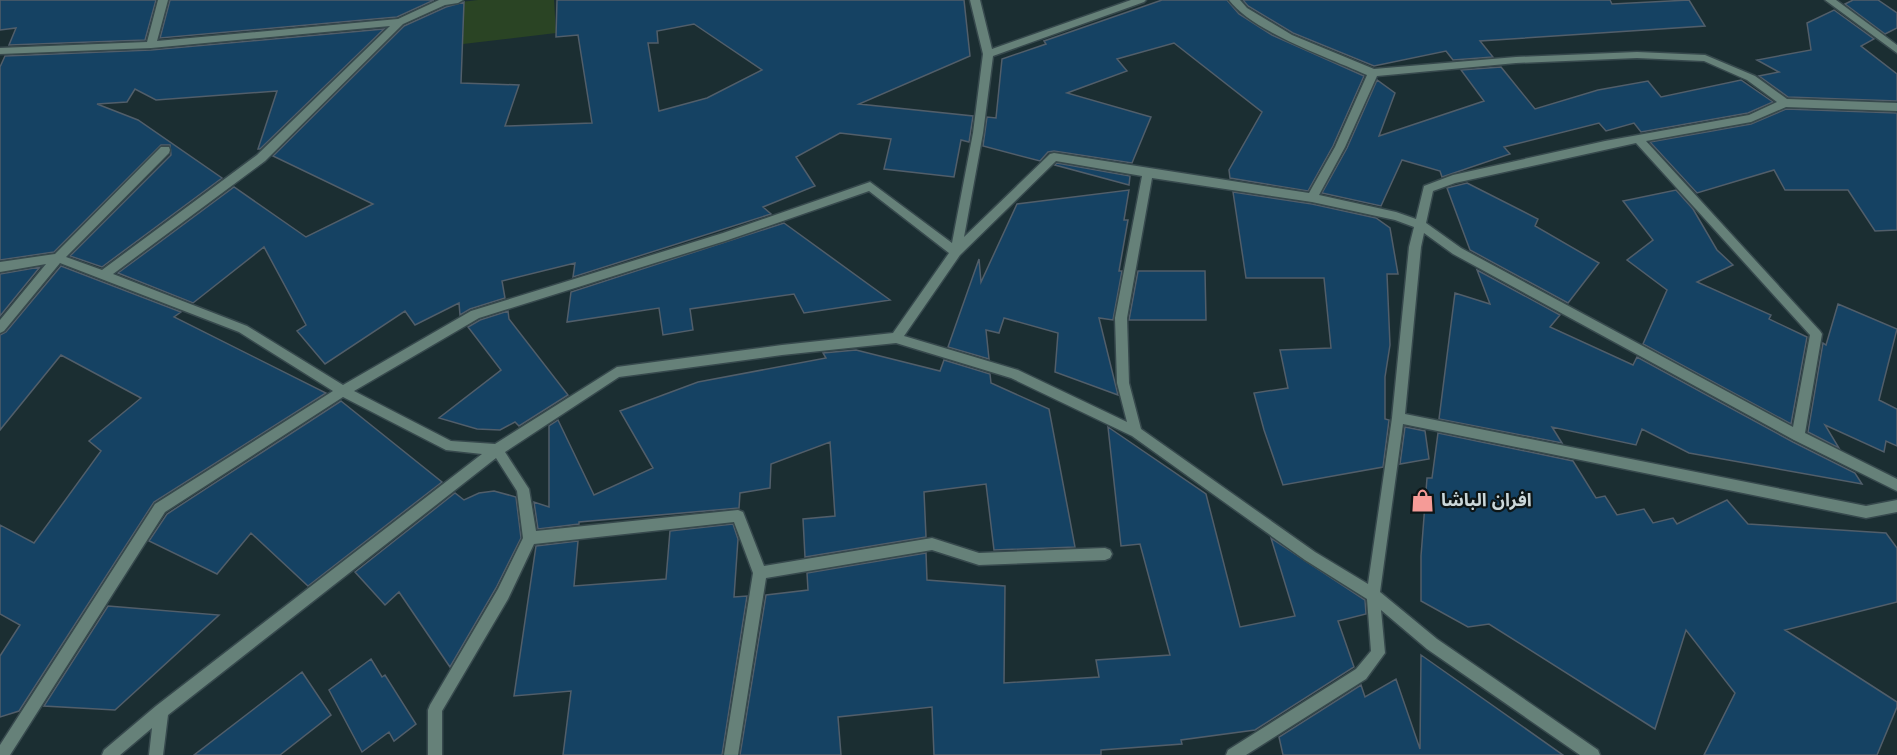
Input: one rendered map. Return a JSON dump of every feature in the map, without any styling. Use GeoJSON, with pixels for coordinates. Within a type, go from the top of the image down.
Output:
{"type":"FeatureCollection","features":[{"type":"Feature","properties":{"kind":"street"},"geometry":{"type":"LineString","coordinates":[[151,45],[163,0]]}},
{"type":"Feature","properties":{"kind":"street"},"geometry":{"type":"LineString","coordinates":[[103,276],[261,158],[400,22],[443,1],[458,0]]}},
{"type":"Feature","properties":{"kind":"street"},"geometry":{"type":"LineString","coordinates":[[956,252],[978,133],[988,54],[975,0]]}},
{"type":"Feature","properties":{"kind":"street"},"geometry":{"type":"LineString","coordinates":[[988,54],[1141,0]]}},
{"type":"Feature","properties":{"kind":"street"},"geometry":{"type":"LineString","coordinates":[[1234,0],[1244,10],[1289,37],[1372,73],[1516,60],[1626,55],[1705,58],[1751,78],[1785,103]]}},
{"type":"Feature","properties":{"kind":"street"},"geometry":{"type":"LineString","coordinates":[[1830,0],[1897,50]]}},
{"type":"Feature","properties":{"kind":"street"},"geometry":{"type":"LineString","coordinates":[[0,51],[151,45],[400,22]]}},
{"type":"Feature","properties":{"kind":"street"},"geometry":{"type":"LineString","coordinates":[[1312,198],[1340,147],[1372,73]]}},
{"type":"Feature","properties":{"kind":"street"},"geometry":{"type":"LineString","coordinates":[[1233,755],[1361,674],[1378,653],[1373,595],[1398,418],[1415,248],[1428,189],[1453,179],[1638,139],[1751,118],[1785,103],[1897,107]]}},
{"type":"Feature","properties":{"kind":"street"},"geometry":{"type":"LineString","coordinates":[[1638,139],[1816,334],[1798,436]]}},
{"type":"Feature","properties":{"kind":"street"},"geometry":{"type":"LineString","coordinates":[[0,328],[58,258],[165,150]]}},
{"type":"Feature","properties":{"kind":"street"},"geometry":{"type":"LineString","coordinates":[[896,338],[956,252],[1054,158],[1312,198],[1396,216],[1421,225],[1457,251],[1798,436],[1897,485]]}},
{"type":"Feature","properties":{"kind":"street"},"geometry":{"type":"LineString","coordinates":[[1136,432],[1123,383],[1121,318],[1148,173]]}},
{"type":"Feature","properties":{"kind":"street"},"geometry":{"type":"LineString","coordinates":[[2,755],[160,508],[344,391],[475,314],[725,237],[870,186],[956,252]]}},
{"type":"Feature","properties":{"kind":"street"},"geometry":{"type":"LineString","coordinates":[[0,267],[58,258],[243,329],[344,391],[450,446],[497,450]]}},
{"type":"Feature","properties":{"kind":"street"},"geometry":{"type":"LineString","coordinates":[[109,755],[161,711],[497,450],[617,372],[782,350],[896,338],[1014,374],[1136,432],[1310,556],[1373,595],[1432,644],[1593,755]]}},
{"type":"Feature","properties":{"kind":"street"},"geometry":{"type":"LineString","coordinates":[[1398,418],[1866,512],[1897,506]]}},
{"type":"Feature","properties":{"kind":"street"},"geometry":{"type":"LineString","coordinates":[[435,755],[435,710],[503,594],[530,538],[523,489],[497,450]]}},
{"type":"Feature","properties":{"kind":"street"},"geometry":{"type":"LineString","coordinates":[[530,538],[738,516],[760,573],[731,755]]}},
{"type":"Feature","properties":{"kind":"street"},"geometry":{"type":"LineString","coordinates":[[760,573],[932,544],[979,559],[1105,554]]}},
{"type":"Feature","properties":{"kind":"street"},"geometry":{"type":"LineString","coordinates":[[156,755],[161,711]]}},
{"type":"Feature","properties":{"kind":"green space"},"geometry":{"type":"Polygon","coordinates":[[[554,0],[556,33],[463,44],[464,7],[461,2],[554,0]]]}},
{"type":"Feature","properties":{"kind":"building"},"geometry":{"type":"Polygon","coordinates":[[[0,0],[156,0],[145,40],[9,45],[16,28],[0,30],[0,0]]]}},
{"type":"Feature","properties":{"kind":"building"},"geometry":{"type":"Polygon","coordinates":[[[170,0],[434,0],[397,17],[160,38],[170,0]]]}},
{"type":"Feature","properties":{"kind":"building"},"geometry":{"type":"Polygon","coordinates":[[[557,0],[964,0],[970,56],[859,104],[973,116],[969,142],[961,140],[954,177],[884,169],[891,139],[840,133],[796,157],[815,186],[763,207],[771,214],[573,277],[575,263],[502,281],[505,298],[470,309],[460,315],[459,303],[415,325],[405,311],[325,364],[297,331],[306,325],[264,247],[193,303],[118,273],[234,187],[306,237],[373,204],[273,156],[404,26],[446,7],[464,2],[461,83],[519,85],[505,126],[592,123],[578,35],[556,37],[557,0]],[[694,24],[657,31],[658,43],[648,43],[659,111],[707,98],[762,70],[694,24]]]}},
{"type":"Feature","properties":{"kind":"building"},"geometry":{"type":"Polygon","coordinates":[[[1162,0],[1227,0],[1239,14],[1272,35],[1364,76],[1333,146],[1308,191],[1230,178],[1229,170],[1262,112],[1174,43],[1117,59],[1127,71],[1067,93],[1151,117],[1132,163],[1054,151],[1048,152],[1040,161],[983,146],[987,117],[996,118],[1002,59],[1046,44],[1044,41],[1162,0]]]}},
{"type":"Feature","properties":{"kind":"building"},"geometry":{"type":"Polygon","coordinates":[[[1243,0],[1610,0],[1612,4],[1689,0],[1705,26],[1480,41],[1493,57],[1453,60],[1446,51],[1374,66],[1293,33],[1248,6],[1243,0]]]}},
{"type":"Feature","properties":{"kind":"building"},"geometry":{"type":"Polygon","coordinates":[[[1853,0],[1878,0],[1897,13],[1897,28],[1885,34],[1845,4],[1853,0]]]}},
{"type":"Feature","properties":{"kind":"building"},"geometry":{"type":"Polygon","coordinates":[[[1834,10],[1874,39],[1861,46],[1897,74],[1897,101],[1788,97],[1759,76],[1779,72],[1757,60],[1811,50],[1807,23],[1834,10]]]}},
{"type":"Feature","properties":{"kind":"building"},"geometry":{"type":"Polygon","coordinates":[[[384,29],[260,149],[258,149],[277,91],[156,100],[135,89],[127,102],[97,104],[138,120],[222,178],[102,267],[70,256],[171,155],[170,145],[161,145],[54,252],[0,260],[0,67],[5,56],[151,50],[384,29]]]}},
{"type":"Feature","properties":{"kind":"building"},"geometry":{"type":"Polygon","coordinates":[[[1501,67],[1535,109],[1598,90],[1648,81],[1661,97],[1741,80],[1773,102],[1748,113],[1641,132],[1634,123],[1606,131],[1599,123],[1504,147],[1510,154],[1442,177],[1440,171],[1402,160],[1381,206],[1322,193],[1347,148],[1377,80],[1395,93],[1379,136],[1484,101],[1461,70],[1501,67]]]}},
{"type":"Feature","properties":{"kind":"building"},"geometry":{"type":"Polygon","coordinates":[[[1786,109],[1897,113],[1897,230],[1875,231],[1848,190],[1785,190],[1774,170],[1697,193],[1650,142],[1751,124],[1786,109]]]}},
{"type":"Feature","properties":{"kind":"building"},"geometry":{"type":"Polygon","coordinates":[[[1057,163],[1130,176],[1129,185],[1055,165],[1057,163]]]}},
{"type":"Feature","properties":{"kind":"building"},"geometry":{"type":"Polygon","coordinates":[[[1467,183],[1538,219],[1535,226],[1599,263],[1568,303],[1470,250],[1447,188],[1467,183]]]}},
{"type":"Feature","properties":{"kind":"building"},"geometry":{"type":"Polygon","coordinates":[[[1129,190],[1124,220],[1128,220],[1119,271],[1122,271],[1113,320],[1099,318],[1118,395],[1055,372],[1058,333],[1004,318],[999,333],[986,330],[989,359],[948,347],[979,259],[981,282],[1017,204],[1129,190]]]}},
{"type":"Feature","properties":{"kind":"building"},"geometry":{"type":"Polygon","coordinates":[[[1676,190],[1693,209],[1717,250],[1733,265],[1697,282],[1771,315],[1769,319],[1807,337],[1791,424],[1643,344],[1667,290],[1627,260],[1653,240],[1623,201],[1676,190]]]}},
{"type":"Feature","properties":{"kind":"building"},"geometry":{"type":"Polygon","coordinates":[[[1233,192],[1312,204],[1376,218],[1390,228],[1398,274],[1387,274],[1390,345],[1385,377],[1385,419],[1389,420],[1383,467],[1283,485],[1254,393],[1288,388],[1280,350],[1331,348],[1324,278],[1246,278],[1233,192]]]}},
{"type":"Feature","properties":{"kind":"building"},"geometry":{"type":"Polygon","coordinates":[[[784,223],[890,300],[804,313],[794,294],[690,309],[693,330],[663,335],[659,308],[567,322],[571,292],[784,223]]]}},
{"type":"Feature","properties":{"kind":"building"},"geometry":{"type":"Polygon","coordinates":[[[61,266],[181,312],[174,317],[326,393],[154,502],[19,711],[0,717],[0,656],[20,625],[0,614],[0,525],[34,543],[101,451],[89,441],[141,398],[61,355],[0,430],[0,335],[6,332],[61,266]]]}},
{"type":"Feature","properties":{"kind":"building"},"geometry":{"type":"Polygon","coordinates":[[[40,267],[0,316],[0,274],[40,267]]]}},
{"type":"Feature","properties":{"kind":"building"},"geometry":{"type":"Polygon","coordinates":[[[1477,270],[1560,315],[1550,327],[1633,365],[1637,357],[1855,473],[1862,484],[1689,453],[1642,429],[1636,445],[1552,427],[1562,443],[1439,419],[1455,293],[1490,304],[1477,270]]]}},
{"type":"Feature","properties":{"kind":"building"},"geometry":{"type":"Polygon","coordinates":[[[1138,271],[1205,271],[1206,320],[1129,320],[1138,271]]]}},
{"type":"Feature","properties":{"kind":"building"},"geometry":{"type":"Polygon","coordinates":[[[1838,304],[1897,329],[1879,400],[1897,409],[1897,446],[1886,441],[1884,452],[1825,425],[1839,448],[1808,432],[1823,343],[1826,345],[1838,304]]]}},
{"type":"Feature","properties":{"kind":"building"},"geometry":{"type":"Polygon","coordinates":[[[508,311],[509,319],[568,395],[519,426],[515,422],[500,430],[477,429],[439,418],[501,370],[468,327],[480,320],[508,311]]]}},
{"type":"Feature","properties":{"kind":"building"},"geometry":{"type":"Polygon","coordinates":[[[856,350],[940,371],[944,360],[990,374],[991,383],[1049,409],[1075,547],[994,550],[986,484],[924,492],[926,537],[805,557],[803,519],[835,516],[830,442],[771,464],[770,488],[740,493],[739,508],[579,522],[579,524],[538,529],[534,502],[549,507],[549,426],[558,420],[594,495],[653,468],[620,411],[698,382],[826,358],[823,353],[856,350]]]}},
{"type":"Feature","properties":{"kind":"building"},"geometry":{"type":"Polygon","coordinates":[[[341,401],[442,482],[308,586],[251,533],[217,574],[149,541],[167,514],[341,401]]]}},
{"type":"Feature","properties":{"kind":"building"},"geometry":{"type":"Polygon","coordinates":[[[1108,427],[1206,494],[1240,627],[1295,616],[1271,538],[1365,600],[1366,614],[1338,621],[1354,667],[1255,730],[1181,740],[1182,744],[1101,750],[1101,755],[934,755],[932,707],[838,717],[841,755],[740,755],[766,595],[808,590],[807,573],[926,553],[927,580],[1005,586],[1004,683],[1099,677],[1096,660],[1170,655],[1140,544],[1121,546],[1108,427]]]}},
{"type":"Feature","properties":{"kind":"building"},"geometry":{"type":"Polygon","coordinates":[[[1405,427],[1425,431],[1429,459],[1400,464],[1405,427]]]}},
{"type":"Feature","properties":{"kind":"building"},"geometry":{"type":"Polygon","coordinates":[[[1438,433],[1573,461],[1596,498],[1605,496],[1617,515],[1644,509],[1653,523],[1673,518],[1677,524],[1727,500],[1748,524],[1886,533],[1897,548],[1897,602],[1785,630],[1897,702],[1877,755],[1704,755],[1735,693],[1686,630],[1655,729],[1489,624],[1468,627],[1421,601],[1421,556],[1427,478],[1432,478],[1438,433]]]}},
{"type":"Feature","properties":{"kind":"building"},"geometry":{"type":"Polygon","coordinates":[[[494,491],[516,497],[521,538],[496,588],[450,667],[399,592],[385,605],[355,572],[455,493],[464,500],[479,493],[494,491]]]}},
{"type":"Feature","properties":{"kind":"building"},"geometry":{"type":"Polygon","coordinates":[[[733,524],[738,539],[734,597],[747,596],[722,755],[563,755],[571,691],[514,696],[536,546],[578,541],[574,586],[666,579],[670,531],[733,524]]]}},
{"type":"Feature","properties":{"kind":"building"},"geometry":{"type":"Polygon","coordinates":[[[108,606],[219,615],[115,710],[44,706],[108,606]]]}},
{"type":"Feature","properties":{"kind":"building"},"geometry":{"type":"Polygon","coordinates":[[[1421,655],[1563,755],[1283,755],[1279,737],[1361,685],[1365,697],[1396,679],[1420,749],[1421,655]]]}},
{"type":"Feature","properties":{"kind":"building"},"geometry":{"type":"Polygon","coordinates":[[[371,659],[382,677],[385,675],[416,724],[394,741],[389,732],[362,752],[329,690],[371,659]]]}},
{"type":"Feature","properties":{"kind":"building"},"geometry":{"type":"Polygon","coordinates":[[[302,672],[331,715],[280,755],[194,755],[302,672]]]}},
{"type":"Feature","properties":{"kind":"place","name":"افران الباشا"},"geometry":{"type":"Point","coordinates":[1423,500]}}]}
